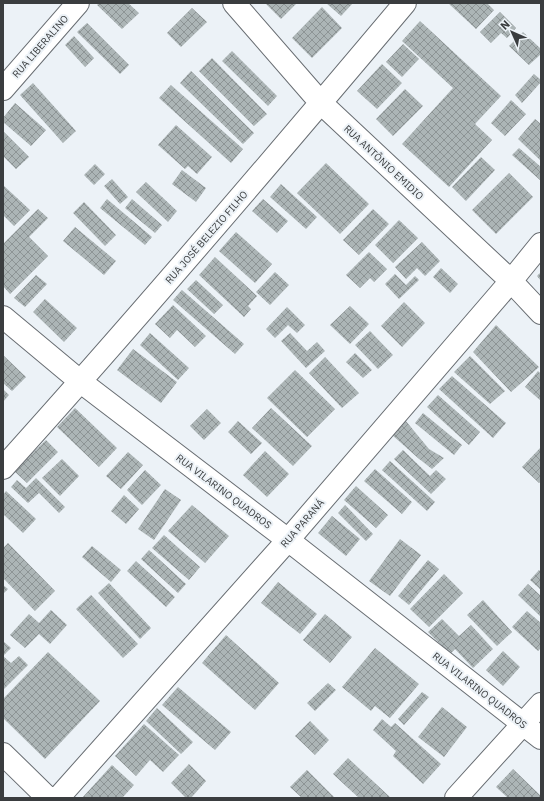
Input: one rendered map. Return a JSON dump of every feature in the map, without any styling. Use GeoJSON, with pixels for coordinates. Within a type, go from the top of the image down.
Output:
{"type":"FeatureCollection","features":[{"type":"Feature","properties":{"kind":"street","name":"RUA LIBERALINO"},"geometry":{"type":"LineString","coordinates":[[3,89],[78,3]]}},
{"type":"Feature","properties":{"kind":"street","name":"RUA ANTÔNIO EMIDIO"},"geometry":{"type":"LineString","coordinates":[[234,3],[321,103],[511,281],[541,313]]}},
{"type":"Feature","properties":{"kind":"street","name":"RUA JOSÉ BELEZIO FILHO"},"geometry":{"type":"LineString","coordinates":[[3,468],[81,382],[405,3]]}},
{"type":"Feature","properties":{"kind":"street","name":"RUA PARANÁ"},"geometry":{"type":"LineString","coordinates":[[58,798],[288,540],[511,281],[541,244]]}},
{"type":"Feature","properties":{"kind":"street","name":"RUA VILARINO QUADROS"},"geometry":{"type":"LineString","coordinates":[[3,318],[81,382],[288,540],[541,738]]}},
{"type":"Feature","properties":{"kind":"street"},"geometry":{"type":"LineString","coordinates":[[456,798],[541,704]]}},
{"type":"Feature","properties":{"kind":"street"},"geometry":{"type":"LineString","coordinates":[[3,754],[48,798]]}},
{"type":"Feature","properties":{"kind":"building"},"geometry":{"type":"Polygon","coordinates":[[[99,3],[128,3],[139,13],[122,29],[97,5],[99,3]]]}},
{"type":"Feature","properties":{"kind":"building"},"geometry":{"type":"Polygon","coordinates":[[[265,3],[297,3],[281,19],[265,3]]]}},
{"type":"Feature","properties":{"kind":"building"},"geometry":{"type":"Polygon","coordinates":[[[326,3],[353,3],[341,16],[326,3]]]}},
{"type":"Feature","properties":{"kind":"building"},"geometry":{"type":"Polygon","coordinates":[[[448,3],[487,3],[494,10],[476,29],[448,3]]]}},
{"type":"Feature","properties":{"kind":"building"},"geometry":{"type":"Polygon","coordinates":[[[322,7],[342,28],[312,58],[292,38],[322,7]]]}},
{"type":"Feature","properties":{"kind":"building"},"geometry":{"type":"Polygon","coordinates":[[[192,8],[207,22],[181,47],[167,33],[192,8]]]}},
{"type":"Feature","properties":{"kind":"building"},"geometry":{"type":"Polygon","coordinates":[[[500,12],[516,28],[507,38],[501,33],[491,43],[480,32],[500,12]]]}},
{"type":"Feature","properties":{"kind":"building"},"geometry":{"type":"Polygon","coordinates":[[[420,21],[501,96],[475,124],[492,140],[449,187],[402,144],[453,88],[402,41],[420,21]]]}},
{"type":"Feature","properties":{"kind":"building"},"geometry":{"type":"Polygon","coordinates":[[[87,23],[129,65],[120,74],[77,32],[87,23]]]}},
{"type":"Feature","properties":{"kind":"building"},"geometry":{"type":"Polygon","coordinates":[[[523,32],[541,49],[541,54],[529,65],[509,46],[523,32]]]}},
{"type":"Feature","properties":{"kind":"building"},"geometry":{"type":"Polygon","coordinates":[[[74,36],[94,58],[85,67],[65,45],[74,36]]]}},
{"type":"Feature","properties":{"kind":"building"},"geometry":{"type":"Polygon","coordinates":[[[403,44],[419,59],[402,77],[386,62],[403,44]]]}},
{"type":"Feature","properties":{"kind":"building"},"geometry":{"type":"Polygon","coordinates":[[[232,51],[277,96],[268,106],[222,61],[232,51]]]}},
{"type":"Feature","properties":{"kind":"building"},"geometry":{"type":"Polygon","coordinates":[[[212,58],[267,114],[254,126],[199,71],[212,58]]]}},
{"type":"Feature","properties":{"kind":"building"},"geometry":{"type":"Polygon","coordinates":[[[382,64],[402,83],[377,109],[357,91],[382,64]]]}},
{"type":"Feature","properties":{"kind":"building"},"geometry":{"type":"Polygon","coordinates":[[[191,71],[254,133],[243,144],[180,83],[191,71]]]}},
{"type":"Feature","properties":{"kind":"building"},"geometry":{"type":"Polygon","coordinates":[[[534,74],[541,80],[541,82],[522,103],[515,95],[534,74]]]}},
{"type":"Feature","properties":{"kind":"building"},"geometry":{"type":"Polygon","coordinates":[[[33,83],[76,131],[63,143],[20,95],[33,83]]]}},
{"type":"Feature","properties":{"kind":"building"},"geometry":{"type":"Polygon","coordinates":[[[171,85],[243,149],[231,163],[159,98],[171,85]]]}},
{"type":"Feature","properties":{"kind":"building"},"geometry":{"type":"Polygon","coordinates":[[[405,89],[423,106],[393,136],[376,119],[405,89]]]}},
{"type":"Feature","properties":{"kind":"building"},"geometry":{"type":"Polygon","coordinates":[[[511,100],[526,114],[505,136],[491,123],[511,100]]]}},
{"type":"Feature","properties":{"kind":"building"},"geometry":{"type":"Polygon","coordinates":[[[15,103],[46,130],[31,146],[3,122],[3,118],[15,103]]]}},
{"type":"Feature","properties":{"kind":"building"},"geometry":{"type":"Polygon","coordinates":[[[535,119],[541,124],[541,161],[518,139],[535,119]]]}},
{"type":"Feature","properties":{"kind":"building"},"geometry":{"type":"Polygon","coordinates":[[[176,125],[212,157],[197,174],[188,166],[185,169],[158,145],[176,125]]]}},
{"type":"Feature","properties":{"kind":"building"},"geometry":{"type":"Polygon","coordinates":[[[3,131],[29,157],[16,169],[3,156],[3,131]]]}},
{"type":"Feature","properties":{"kind":"building"},"geometry":{"type":"Polygon","coordinates":[[[519,148],[541,167],[541,181],[512,155],[519,148]]]}},
{"type":"Feature","properties":{"kind":"building"},"geometry":{"type":"Polygon","coordinates":[[[481,157],[495,170],[466,201],[452,187],[481,157]]]}},
{"type":"Feature","properties":{"kind":"building"},"geometry":{"type":"Polygon","coordinates":[[[326,163],[369,204],[340,234],[297,193],[326,163]]]}},
{"type":"Feature","properties":{"kind":"building"},"geometry":{"type":"Polygon","coordinates":[[[95,164],[105,174],[94,185],[84,175],[95,164]]]}},
{"type":"Feature","properties":{"kind":"building"},"geometry":{"type":"Polygon","coordinates":[[[182,170],[206,188],[196,202],[172,184],[182,170]]]}},
{"type":"Feature","properties":{"kind":"building"},"geometry":{"type":"Polygon","coordinates":[[[509,173],[533,197],[496,234],[472,210],[509,173]]]}},
{"type":"Feature","properties":{"kind":"building"},"geometry":{"type":"Polygon","coordinates":[[[112,179],[128,197],[120,204],[104,186],[112,179]]]}},
{"type":"Feature","properties":{"kind":"building"},"geometry":{"type":"Polygon","coordinates":[[[146,182],[177,211],[168,222],[136,192],[146,182]]]}},
{"type":"Feature","properties":{"kind":"building"},"geometry":{"type":"Polygon","coordinates":[[[281,184],[317,217],[306,229],[270,197],[281,184]]]}},
{"type":"Feature","properties":{"kind":"building"},"geometry":{"type":"Polygon","coordinates":[[[3,185],[30,210],[14,226],[3,215],[3,185]]]}},
{"type":"Feature","properties":{"kind":"building"},"geometry":{"type":"Polygon","coordinates":[[[107,199],[152,237],[145,245],[100,208],[107,199]]]}},
{"type":"Feature","properties":{"kind":"building"},"geometry":{"type":"Polygon","coordinates":[[[132,199],[162,225],[155,233],[125,208],[132,199]]]}},
{"type":"Feature","properties":{"kind":"building"},"geometry":{"type":"Polygon","coordinates":[[[263,199],[288,221],[277,233],[252,211],[263,199]]]}},
{"type":"Feature","properties":{"kind":"building"},"geometry":{"type":"Polygon","coordinates":[[[84,202],[116,235],[105,246],[73,213],[84,202]]]}},
{"type":"Feature","properties":{"kind":"building"},"geometry":{"type":"Polygon","coordinates":[[[38,209],[48,218],[29,237],[48,256],[10,294],[3,286],[3,244],[38,209]]]}},
{"type":"Feature","properties":{"kind":"building"},"geometry":{"type":"Polygon","coordinates":[[[373,209],[389,224],[359,255],[343,240],[373,209]]]}},
{"type":"Feature","properties":{"kind":"building"},"geometry":{"type":"Polygon","coordinates":[[[399,220],[418,238],[393,263],[375,245],[399,220]]]}},
{"type":"Feature","properties":{"kind":"building"},"geometry":{"type":"Polygon","coordinates":[[[75,227],[116,261],[104,275],[63,241],[75,227]]]}},
{"type":"Feature","properties":{"kind":"building"},"geometry":{"type":"Polygon","coordinates":[[[236,232],[272,264],[255,283],[219,251],[236,232]]]}},
{"type":"Feature","properties":{"kind":"building"},"geometry":{"type":"Polygon","coordinates":[[[422,242],[440,261],[425,276],[417,268],[406,279],[395,267],[422,242]]]}},
{"type":"Feature","properties":{"kind":"building"},"geometry":{"type":"Polygon","coordinates":[[[369,252],[387,269],[374,282],[370,278],[360,288],[346,275],[369,252]]]}},
{"type":"Feature","properties":{"kind":"building"},"geometry":{"type":"Polygon","coordinates":[[[215,257],[257,296],[248,306],[251,309],[244,317],[199,275],[215,257]]]}},
{"type":"Feature","properties":{"kind":"building"},"geometry":{"type":"Polygon","coordinates":[[[441,268],[458,284],[450,293],[433,277],[441,268]]]}},
{"type":"Feature","properties":{"kind":"building"},"geometry":{"type":"Polygon","coordinates":[[[275,272],[289,285],[270,305],[256,292],[275,272]]]}},
{"type":"Feature","properties":{"kind":"building"},"geometry":{"type":"Polygon","coordinates":[[[541,272],[541,281],[537,276],[541,272]]]}},
{"type":"Feature","properties":{"kind":"building"},"geometry":{"type":"Polygon","coordinates":[[[395,274],[406,285],[415,276],[419,280],[399,299],[385,284],[395,274]]]}},
{"type":"Feature","properties":{"kind":"building"},"geometry":{"type":"Polygon","coordinates":[[[36,275],[47,284],[25,307],[14,298],[36,275]]]}},
{"type":"Feature","properties":{"kind":"building"},"geometry":{"type":"Polygon","coordinates":[[[196,280],[223,305],[214,314],[187,289],[196,280]]]}},
{"type":"Feature","properties":{"kind":"building"},"geometry":{"type":"Polygon","coordinates":[[[182,290],[244,344],[235,354],[173,300],[182,290]]]}},
{"type":"Feature","properties":{"kind":"building"},"geometry":{"type":"Polygon","coordinates":[[[45,299],[77,328],[64,342],[33,312],[45,299]]]}},
{"type":"Feature","properties":{"kind":"building"},"geometry":{"type":"Polygon","coordinates":[[[404,302],[425,323],[402,347],[381,326],[404,302]]]}},
{"type":"Feature","properties":{"kind":"building"},"geometry":{"type":"Polygon","coordinates":[[[173,305],[206,336],[195,347],[177,330],[170,338],[155,324],[173,305]]]}},
{"type":"Feature","properties":{"kind":"building"},"geometry":{"type":"Polygon","coordinates":[[[350,306],[369,324],[350,344],[330,325],[350,306]]]}},
{"type":"Feature","properties":{"kind":"building"},"geometry":{"type":"Polygon","coordinates":[[[287,307],[305,325],[297,333],[288,325],[275,338],[266,329],[287,307]]]}},
{"type":"Feature","properties":{"kind":"building"},"geometry":{"type":"Polygon","coordinates":[[[496,325],[539,367],[511,392],[473,352],[496,325]]]}},
{"type":"Feature","properties":{"kind":"building"},"geometry":{"type":"Polygon","coordinates":[[[370,331],[393,355],[378,369],[355,345],[370,331]]]}},
{"type":"Feature","properties":{"kind":"building"},"geometry":{"type":"Polygon","coordinates":[[[150,333],[189,368],[178,380],[140,345],[150,333]]]}},
{"type":"Feature","properties":{"kind":"building"},"geometry":{"type":"Polygon","coordinates":[[[290,333],[307,351],[317,342],[325,351],[306,368],[281,341],[290,333]]]}},
{"type":"Feature","properties":{"kind":"building"},"geometry":{"type":"Polygon","coordinates":[[[133,349],[177,382],[161,403],[117,370],[133,349]]]}},
{"type":"Feature","properties":{"kind":"building"},"geometry":{"type":"Polygon","coordinates":[[[355,353],[372,370],[363,378],[346,362],[355,353]]]}},
{"type":"Feature","properties":{"kind":"building"},"geometry":{"type":"Polygon","coordinates":[[[3,355],[26,377],[12,391],[3,383],[3,355]]]}},
{"type":"Feature","properties":{"kind":"building"},"geometry":{"type":"Polygon","coordinates":[[[470,356],[505,391],[490,404],[454,372],[470,356]]]}},
{"type":"Feature","properties":{"kind":"building"},"geometry":{"type":"Polygon","coordinates":[[[325,357],[359,393],[342,408],[309,373],[325,357]]]}},
{"type":"Feature","properties":{"kind":"building"},"geometry":{"type":"Polygon","coordinates":[[[295,370],[335,409],[307,437],[267,398],[295,370]]]}},
{"type":"Feature","properties":{"kind":"building"},"geometry":{"type":"Polygon","coordinates":[[[538,371],[541,374],[541,401],[525,387],[538,371]]]}},
{"type":"Feature","properties":{"kind":"building"},"geometry":{"type":"Polygon","coordinates":[[[452,376],[506,423],[493,438],[439,389],[452,376]]]}},
{"type":"Feature","properties":{"kind":"building"},"geometry":{"type":"Polygon","coordinates":[[[3,389],[9,395],[3,402],[3,389]]]}},
{"type":"Feature","properties":{"kind":"building"},"geometry":{"type":"Polygon","coordinates":[[[438,395],[480,432],[469,445],[427,407],[438,395]]]}},
{"type":"Feature","properties":{"kind":"building"},"geometry":{"type":"Polygon","coordinates":[[[75,408],[117,448],[99,467],[57,427],[75,408]]]}},
{"type":"Feature","properties":{"kind":"building"},"geometry":{"type":"Polygon","coordinates":[[[271,408],[312,446],[293,466],[252,428],[271,408]]]}},
{"type":"Feature","properties":{"kind":"building"},"geometry":{"type":"Polygon","coordinates":[[[207,409],[221,423],[204,440],[190,426],[207,409]]]}},
{"type":"Feature","properties":{"kind":"building"},"geometry":{"type":"Polygon","coordinates":[[[423,413],[462,445],[454,455],[415,423],[423,413]]]}},
{"type":"Feature","properties":{"kind":"building"},"geometry":{"type":"Polygon","coordinates":[[[405,420],[429,449],[444,458],[432,469],[391,434],[405,420]]]}},
{"type":"Feature","properties":{"kind":"building"},"geometry":{"type":"Polygon","coordinates":[[[238,421],[262,443],[251,454],[228,432],[238,421]]]}},
{"type":"Feature","properties":{"kind":"building"},"geometry":{"type":"Polygon","coordinates":[[[46,440],[58,452],[27,483],[14,471],[46,440]]]}},
{"type":"Feature","properties":{"kind":"building"},"geometry":{"type":"Polygon","coordinates":[[[541,447],[541,482],[539,483],[522,467],[541,447]]]}},
{"type":"Feature","properties":{"kind":"building"},"geometry":{"type":"Polygon","coordinates":[[[403,450],[430,476],[436,470],[446,479],[431,494],[394,459],[403,450]]]}},
{"type":"Feature","properties":{"kind":"building"},"geometry":{"type":"Polygon","coordinates":[[[265,451],[289,474],[267,497],[243,475],[265,451]]]}},
{"type":"Feature","properties":{"kind":"building"},"geometry":{"type":"Polygon","coordinates":[[[128,452],[143,465],[121,489],[106,476],[128,452]]]}},
{"type":"Feature","properties":{"kind":"building"},"geometry":{"type":"Polygon","coordinates":[[[62,459],[79,476],[60,496],[42,478],[62,459]]]}},
{"type":"Feature","properties":{"kind":"building"},"geometry":{"type":"Polygon","coordinates":[[[390,461],[435,502],[427,511],[382,470],[390,461]]]}},
{"type":"Feature","properties":{"kind":"building"},"geometry":{"type":"Polygon","coordinates":[[[375,469],[412,502],[402,514],[364,481],[375,469]]]}},
{"type":"Feature","properties":{"kind":"building"},"geometry":{"type":"Polygon","coordinates":[[[145,470],[161,485],[142,505],[127,490],[145,470]]]}},
{"type":"Feature","properties":{"kind":"building"},"geometry":{"type":"Polygon","coordinates":[[[36,478],[65,507],[59,513],[39,493],[28,503],[11,487],[17,480],[26,488],[36,478]]]}},
{"type":"Feature","properties":{"kind":"building"},"geometry":{"type":"Polygon","coordinates":[[[356,486],[388,515],[376,528],[344,500],[356,486]]]}},
{"type":"Feature","properties":{"kind":"building"},"geometry":{"type":"Polygon","coordinates":[[[165,489],[181,500],[154,540],[138,529],[165,489]]]}},
{"type":"Feature","properties":{"kind":"building"},"geometry":{"type":"Polygon","coordinates":[[[6,491],[36,519],[23,533],[3,514],[3,495],[6,491]]]}},
{"type":"Feature","properties":{"kind":"building"},"geometry":{"type":"Polygon","coordinates":[[[124,495],[139,509],[126,524],[111,511],[124,495]]]}},
{"type":"Feature","properties":{"kind":"building"},"geometry":{"type":"Polygon","coordinates":[[[192,505],[229,536],[205,563],[168,531],[192,505]]]}},
{"type":"Feature","properties":{"kind":"building"},"geometry":{"type":"Polygon","coordinates":[[[345,505],[373,534],[366,541],[338,513],[345,505]]]}},
{"type":"Feature","properties":{"kind":"building"},"geometry":{"type":"Polygon","coordinates":[[[332,516],[360,539],[346,556],[318,533],[332,516]]]}},
{"type":"Feature","properties":{"kind":"building"},"geometry":{"type":"Polygon","coordinates":[[[164,535],[200,567],[189,580],[152,548],[164,535]]]}},
{"type":"Feature","properties":{"kind":"building"},"geometry":{"type":"Polygon","coordinates":[[[400,539],[421,555],[390,596],[369,581],[400,539]]]}},
{"type":"Feature","properties":{"kind":"building"},"geometry":{"type":"Polygon","coordinates":[[[8,543],[55,591],[35,611],[3,578],[3,548],[8,543]]]}},
{"type":"Feature","properties":{"kind":"building"},"geometry":{"type":"Polygon","coordinates":[[[92,546],[121,570],[111,582],[82,557],[92,546]]]}},
{"type":"Feature","properties":{"kind":"building"},"geometry":{"type":"Polygon","coordinates":[[[149,550],[186,584],[178,593],[141,559],[149,550]]]}},
{"type":"Feature","properties":{"kind":"building"},"geometry":{"type":"Polygon","coordinates":[[[428,560],[439,569],[409,605],[398,596],[428,560]]]}},
{"type":"Feature","properties":{"kind":"building"},"geometry":{"type":"Polygon","coordinates":[[[136,561],[175,597],[166,607],[127,571],[136,561]]]}},
{"type":"Feature","properties":{"kind":"building"},"geometry":{"type":"Polygon","coordinates":[[[539,570],[541,572],[541,590],[530,580],[539,570]]]}},
{"type":"Feature","properties":{"kind":"building"},"geometry":{"type":"Polygon","coordinates":[[[444,574],[463,593],[429,627],[410,609],[444,574]]]}},
{"type":"Feature","properties":{"kind":"building"},"geometry":{"type":"Polygon","coordinates":[[[278,582],[317,614],[300,634],[261,603],[278,582]]]}},
{"type":"Feature","properties":{"kind":"building"},"geometry":{"type":"Polygon","coordinates":[[[109,583],[151,628],[140,639],[98,593],[109,583]]]}},
{"type":"Feature","properties":{"kind":"building"},"geometry":{"type":"Polygon","coordinates":[[[528,584],[541,596],[541,617],[518,595],[528,584]]]}},
{"type":"Feature","properties":{"kind":"building"},"geometry":{"type":"Polygon","coordinates":[[[3,585],[8,589],[3,594],[3,585]]]}},
{"type":"Feature","properties":{"kind":"building"},"geometry":{"type":"Polygon","coordinates":[[[91,595],[138,644],[123,658],[76,609],[91,595]]]}},
{"type":"Feature","properties":{"kind":"building"},"geometry":{"type":"Polygon","coordinates":[[[483,600],[512,632],[497,646],[467,615],[483,600]]]}},
{"type":"Feature","properties":{"kind":"building"},"geometry":{"type":"Polygon","coordinates":[[[51,610],[67,625],[50,644],[39,634],[25,648],[10,635],[29,614],[39,623],[51,610]]]}},
{"type":"Feature","properties":{"kind":"building"},"geometry":{"type":"Polygon","coordinates":[[[527,611],[541,623],[541,648],[538,651],[512,627],[527,611]]]}},
{"type":"Feature","properties":{"kind":"building"},"geometry":{"type":"Polygon","coordinates":[[[325,614],[352,637],[330,663],[303,640],[325,614]]]}},
{"type":"Feature","properties":{"kind":"building"},"geometry":{"type":"Polygon","coordinates":[[[442,619],[459,636],[471,625],[493,649],[473,668],[455,649],[450,654],[428,632],[442,619]]]}},
{"type":"Feature","properties":{"kind":"building"},"geometry":{"type":"Polygon","coordinates":[[[226,635],[279,683],[255,710],[202,663],[226,635]]]}},
{"type":"Feature","properties":{"kind":"building"},"geometry":{"type":"Polygon","coordinates":[[[3,641],[11,648],[3,656],[3,641]]]}},
{"type":"Feature","properties":{"kind":"building"},"geometry":{"type":"Polygon","coordinates":[[[375,648],[419,684],[390,718],[375,706],[371,711],[342,687],[375,648]]]}},
{"type":"Feature","properties":{"kind":"building"},"geometry":{"type":"Polygon","coordinates":[[[503,651],[520,667],[503,686],[486,670],[503,651]]]}},
{"type":"Feature","properties":{"kind":"building"},"geometry":{"type":"Polygon","coordinates":[[[48,652],[100,701],[45,759],[3,718],[3,699],[48,652]]]}},
{"type":"Feature","properties":{"kind":"building"},"geometry":{"type":"Polygon","coordinates":[[[3,656],[11,663],[19,656],[28,665],[3,690],[3,656]]]}},
{"type":"Feature","properties":{"kind":"building"},"geometry":{"type":"Polygon","coordinates":[[[328,683],[336,690],[315,711],[307,703],[328,683]]]}},
{"type":"Feature","properties":{"kind":"building"},"geometry":{"type":"Polygon","coordinates":[[[178,687],[231,732],[215,750],[162,705],[178,687]]]}},
{"type":"Feature","properties":{"kind":"building"},"geometry":{"type":"Polygon","coordinates":[[[422,692],[429,697],[404,725],[398,719],[422,692]]]}},
{"type":"Feature","properties":{"kind":"building"},"geometry":{"type":"Polygon","coordinates":[[[442,707],[467,727],[444,757],[418,737],[442,707]]]}},
{"type":"Feature","properties":{"kind":"building"},"geometry":{"type":"Polygon","coordinates":[[[157,708],[193,742],[181,754],[146,721],[157,708]]]}},
{"type":"Feature","properties":{"kind":"building"},"geometry":{"type":"Polygon","coordinates":[[[382,719],[391,727],[395,723],[441,764],[423,784],[393,756],[396,751],[373,730],[382,719]]]}},
{"type":"Feature","properties":{"kind":"building"},"geometry":{"type":"Polygon","coordinates":[[[310,721],[329,740],[315,755],[295,736],[310,721]]]}},
{"type":"Feature","properties":{"kind":"building"},"geometry":{"type":"Polygon","coordinates":[[[144,724],[179,755],[163,772],[150,760],[136,776],[115,756],[144,724]]]}},
{"type":"Feature","properties":{"kind":"building"},"geometry":{"type":"Polygon","coordinates":[[[348,758],[391,798],[359,798],[333,774],[348,758]]]}},
{"type":"Feature","properties":{"kind":"building"},"geometry":{"type":"Polygon","coordinates":[[[189,764],[206,781],[191,798],[186,798],[171,783],[189,764]]]}},
{"type":"Feature","properties":{"kind":"building"},"geometry":{"type":"Polygon","coordinates":[[[112,765],[134,785],[122,798],[82,798],[112,765]]]}},
{"type":"Feature","properties":{"kind":"building"},"geometry":{"type":"Polygon","coordinates":[[[513,769],[541,796],[541,798],[508,798],[496,787],[513,769]]]}},
{"type":"Feature","properties":{"kind":"building"},"geometry":{"type":"Polygon","coordinates":[[[307,770],[335,798],[302,798],[290,787],[307,770]]]}}]}
